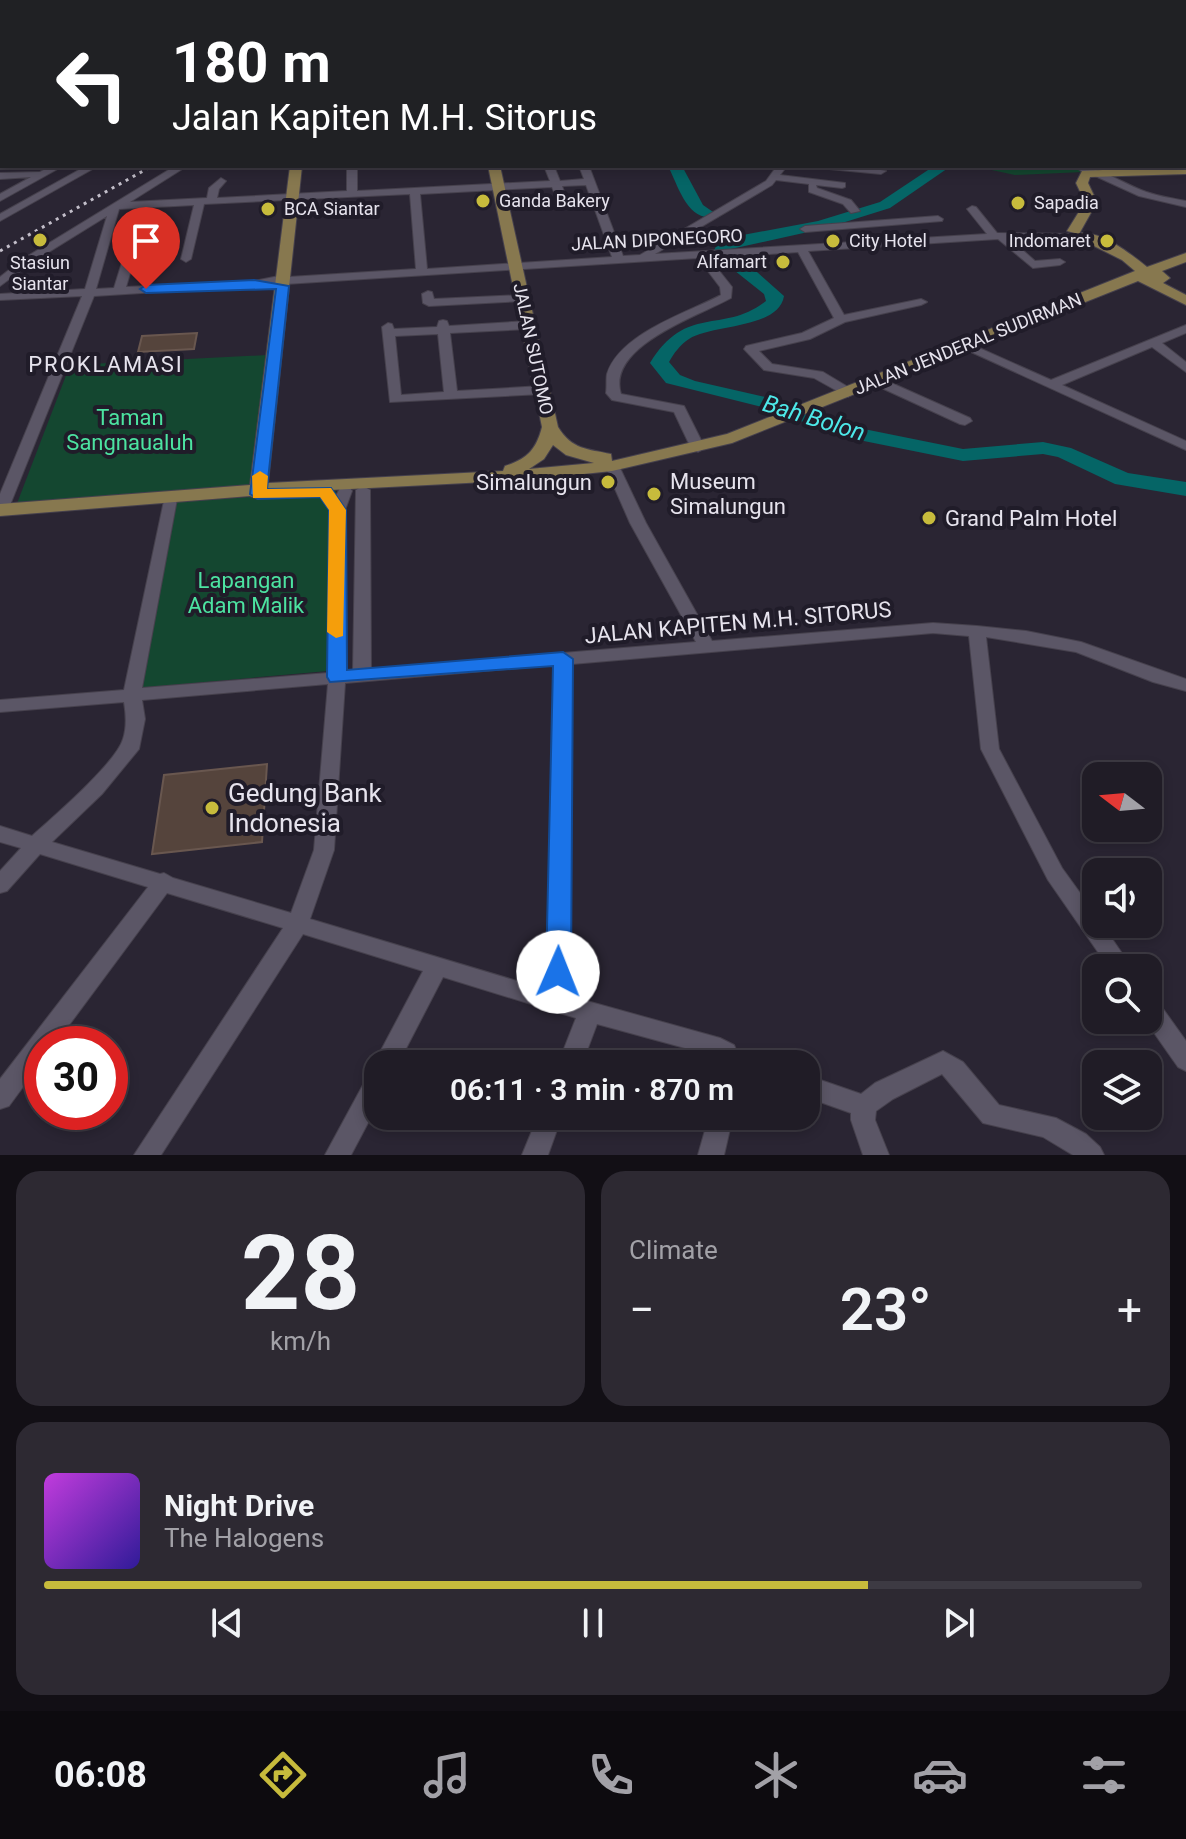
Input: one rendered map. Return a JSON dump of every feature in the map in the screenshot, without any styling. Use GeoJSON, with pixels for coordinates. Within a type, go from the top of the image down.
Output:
{"type":"FeatureCollection","features":[{"type":"Feature","properties":{"kind":"main road"},"geometry":{"type":"LineString","coordinates":[[259,492],[296,168]]}},
{"type":"Feature","properties":{"kind":"main road","name":"JALAN SUTOMO"},"geometry":{"type":"LineString","coordinates":[[494,168],[550,427],[559,444],[579,456],[643,460]]}},
{"type":"Feature","properties":{"kind":"main road"},"geometry":{"type":"LineString","coordinates":[[1179,169],[1088,171],[1083,177],[1091,202],[1079,232],[1127,257],[1151,279],[1186,301]]}},
{"type":"Feature","properties":{"kind":"main road","name":"JALAN JENDERAL SUDIRMAN"},"geometry":{"type":"LineString","coordinates":[[698,448],[732,438],[1122,284],[1151,279],[1186,257]]}},
{"type":"Feature","properties":{"kind":"main road"},"geometry":{"type":"LineString","coordinates":[[484,477],[538,459],[544,452],[550,427]]}},
{"type":"Feature","properties":{"kind":"main road"},"geometry":{"type":"LineString","coordinates":[[1,510],[612,466],[698,448]]}},
{"type":"Feature","properties":{"kind":"main road"},"geometry":{"type":"LineString","coordinates":[[259,492],[325,492],[348,497],[422,481]]}},
{"type":"Feature","properties":{"kind":"street"},"geometry":{"type":"LineString","coordinates":[[0,198],[54,168]]}},
{"type":"Feature","properties":{"kind":"street"},"geometry":{"type":"LineString","coordinates":[[0,218],[89,168]]}},
{"type":"Feature","properties":{"kind":"street"},"geometry":{"type":"LineString","coordinates":[[0,283],[27,261],[179,168]]}},
{"type":"Feature","properties":{"kind":"street"},"geometry":{"type":"LineString","coordinates":[[352,168],[352,195]]}},
{"type":"Feature","properties":{"kind":"street"},"geometry":{"type":"LineString","coordinates":[[550,168],[563,202]]}},
{"type":"Feature","properties":{"kind":"street"},"geometry":{"type":"LineString","coordinates":[[585,168],[619,260]]}},
{"type":"Feature","properties":{"kind":"street"},"geometry":{"type":"LineString","coordinates":[[640,259],[774,177],[781,168]]}},
{"type":"Feature","properties":{"kind":"street"},"geometry":{"type":"LineString","coordinates":[[854,168],[881,171]]}},
{"type":"Feature","properties":{"kind":"street"},"geometry":{"type":"LineString","coordinates":[[1088,171],[1142,194],[1186,204]]}},
{"type":"Feature","properties":{"kind":"street"},"geometry":{"type":"LineString","coordinates":[[0,176],[42,174]]}},
{"type":"Feature","properties":{"kind":"street"},"geometry":{"type":"LineString","coordinates":[[774,177],[842,185]]}},
{"type":"Feature","properties":{"kind":"street"},"geometry":{"type":"LineString","coordinates":[[186,259],[206,202],[221,181]]}},
{"type":"Feature","properties":{"kind":"street"},"geometry":{"type":"LineString","coordinates":[[115,206],[590,182]]}},
{"type":"Feature","properties":{"kind":"street"},"geometry":{"type":"LineString","coordinates":[[815,182],[812,190],[847,202],[855,211]]}},
{"type":"Feature","properties":{"kind":"street"},"geometry":{"type":"LineString","coordinates":[[415,192],[422,272]]}},
{"type":"Feature","properties":{"kind":"street"},"geometry":{"type":"LineString","coordinates":[[1,510],[90,291],[115,206]]}},
{"type":"Feature","properties":{"kind":"street"},"geometry":{"type":"LineString","coordinates":[[972,209],[997,236],[1033,265],[1060,262]]}},
{"type":"Feature","properties":{"kind":"street"},"geometry":{"type":"LineString","coordinates":[[805,229],[938,219]]}},
{"type":"Feature","properties":{"kind":"street"},"geometry":{"type":"LineString","coordinates":[[119,290],[139,224],[155,220]]}},
{"type":"Feature","properties":{"kind":"street"},"geometry":{"type":"LineString","coordinates":[[871,224],[886,244]]}},
{"type":"Feature","properties":{"kind":"street","name":"JALAN DIPONEGORO"},"geometry":{"type":"LineString","coordinates":[[0,297],[1079,232]]}},
{"type":"Feature","properties":{"kind":"street"},"geometry":{"type":"LineString","coordinates":[[802,250],[841,319]]}},
{"type":"Feature","properties":{"kind":"street"},"geometry":{"type":"LineString","coordinates":[[698,448],[677,408],[617,397],[613,393],[611,377],[624,357],[657,328],[727,296],[726,287],[705,255]]}},
{"type":"Feature","properties":{"kind":"street"},"geometry":{"type":"LineString","coordinates":[[428,294],[429,303],[522,298]]}},
{"type":"Feature","properties":{"kind":"street"},"geometry":{"type":"LineString","coordinates":[[848,393],[818,375],[768,367],[750,349],[806,336],[841,319],[921,302]]}},
{"type":"Feature","properties":{"kind":"street"},"geometry":{"type":"LineString","coordinates":[[528,325],[388,330],[394,398],[542,390]]}},
{"type":"Feature","properties":{"kind":"street"},"geometry":{"type":"LineString","coordinates":[[444,327],[451,396]]}},
{"type":"Feature","properties":{"kind":"street"},"geometry":{"type":"LineString","coordinates":[[1051,385],[1186,329]]}},
{"type":"Feature","properties":{"kind":"street"},"geometry":{"type":"LineString","coordinates":[[1154,343],[1186,368]]}},
{"type":"Feature","properties":{"kind":"street"},"geometry":{"type":"LineString","coordinates":[[964,346],[1186,446]]}},
{"type":"Feature","properties":{"kind":"street"},"geometry":{"type":"LineString","coordinates":[[878,381],[965,421]]}},
{"type":"Feature","properties":{"kind":"street"},"geometry":{"type":"LineString","coordinates":[[612,466],[638,523],[707,647]]}},
{"type":"Feature","properties":{"kind":"street"},"geometry":{"type":"LineString","coordinates":[[348,497],[362,675]]}},
{"type":"Feature","properties":{"kind":"street"},"geometry":{"type":"LineString","coordinates":[[147,1155],[297,925],[324,850],[348,497]]}},
{"type":"Feature","properties":{"kind":"street"},"geometry":{"type":"LineString","coordinates":[[0,885],[37,844],[95,789],[132,744],[136,719],[132,694],[170,499]]}},
{"type":"Feature","properties":{"kind":"street","name":"JALAN KAPITEN M.H. SITORUS"},"geometry":{"type":"LineString","coordinates":[[0,706],[933,628],[977,631],[1083,649],[1137,672],[1186,685]]}},
{"type":"Feature","properties":{"kind":"street"},"geometry":{"type":"LineString","coordinates":[[977,631],[990,749],[1055,874],[1111,954]]}},
{"type":"Feature","properties":{"kind":"street"},"geometry":{"type":"LineString","coordinates":[[558,1003],[563,659]]}},
{"type":"Feature","properties":{"kind":"street"},"geometry":{"type":"LineString","coordinates":[[0,834],[722,1050]]}},
{"type":"Feature","properties":{"kind":"street"},"geometry":{"type":"LineString","coordinates":[[0,1098],[164,881]]}},
{"type":"Feature","properties":{"kind":"street"},"geometry":{"type":"LineString","coordinates":[[393,1050],[438,965]]}},
{"type":"Feature","properties":{"kind":"street"},"geometry":{"type":"LineString","coordinates":[[575,1050],[590,1012]]}},
{"type":"Feature","properties":{"kind":"street"},"geometry":{"type":"LineString","coordinates":[[1162,1025],[1185,1055]]}},
{"type":"Feature","properties":{"kind":"street"},"geometry":{"type":"LineString","coordinates":[[876,1155],[863,1120],[864,1106],[884,1091],[943,1062],[955,1070],[992,1115],[1057,1130],[1091,1155]]}},
{"type":"Feature","properties":{"kind":"street"},"geometry":{"type":"LineString","coordinates":[[820,1091],[864,1106]]}},
{"type":"Feature","properties":{"kind":"street"},"geometry":{"type":"LineString","coordinates":[[338,1155],[364,1106]]}},
{"type":"Feature","properties":{"kind":"street"},"geometry":{"type":"LineString","coordinates":[[535,1155],[545,1130]]}},
{"type":"Feature","properties":{"kind":"street"},"geometry":{"type":"LineString","coordinates":[[711,1155],[717,1130]]}},
{"type":"Feature","properties":{"kind":"green space"},"geometry":{"type":"Polygon","coordinates":[[[982,168],[1080,168],[1084,172],[1015,175],[982,168]]]}},
{"type":"Feature","properties":{"kind":"green space","name":"Taman Sangnaualuh"},"geometry":{"type":"Polygon","coordinates":[[[267,355],[253,487],[16,506],[70,365],[267,355]]]}},
{"type":"Feature","properties":{"kind":"green space","name":"Lapangan Adam Malik"},"geometry":{"type":"Polygon","coordinates":[[[336,491],[328,671],[138,688],[177,502],[336,491]]]}},
{"type":"Feature","properties":{"kind":"building"},"geometry":{"type":"Polygon","coordinates":[[[197,333],[194,349],[138,352],[142,336],[197,333]]]}},
{"type":"Feature","properties":{"kind":"building","name":"Gedung Bank Indonesia"},"geometry":{"type":"Polygon","coordinates":[[[267,764],[262,842],[152,854],[164,775],[267,764]]]}},
{"type":"Feature","properties":{"kind":"waterway","name":"Bah Bolon"},"geometry":{"type":"LineString","coordinates":[[676,168],[697,208],[708,214]]}},
{"type":"Feature","properties":{"kind":"waterway","name":"Bah Bolon"},"geometry":{"type":"LineString","coordinates":[[941,168],[885,205],[821,225],[738,240],[724,246],[721,252],[770,290],[775,296],[774,303],[748,318],[683,334],[659,363],[673,379],[689,385],[776,405],[839,430],[963,455],[1043,448],[1064,452],[1123,479],[1186,489]]}},
{"type":"Feature","properties":{"kind":"railway"},"geometry":{"type":"LineString","coordinates":[[0,251],[148,168]]}},
{"type":"Feature","properties":{"kind":"slow traffic"},"geometry":{"type":"LineString","coordinates":[[260,476],[258,494],[325,492],[338,510],[336,632]]}},
{"type":"Feature","properties":{"kind":"place","name":"Ganda Bakery"},"geometry":{"type":"Point","coordinates":[483,201]}},
{"type":"Feature","properties":{"kind":"place","name":"Sapadia"},"geometry":{"type":"Point","coordinates":[1018,203]}},
{"type":"Feature","properties":{"kind":"place","name":"BCA Siantar"},"geometry":{"type":"Point","coordinates":[268,209]}},
{"type":"Feature","properties":{"kind":"place","name":"Stasiun Siantar"},"geometry":{"type":"Point","coordinates":[40,240]}},
{"type":"Feature","properties":{"kind":"place","name":"City Hotel"},"geometry":{"type":"Point","coordinates":[833,241]}},
{"type":"Feature","properties":{"kind":"place","name":"Indomaret"},"geometry":{"type":"Point","coordinates":[1107,241]}},
{"type":"Feature","properties":{"kind":"place","name":"Alfamart"},"geometry":{"type":"Point","coordinates":[783,262]}},
{"type":"Feature","properties":{"kind":"place","name":"Simalungun"},"geometry":{"type":"Point","coordinates":[608,482]}},
{"type":"Feature","properties":{"kind":"place","name":"Museum Simalungun"},"geometry":{"type":"Point","coordinates":[654,494]}},
{"type":"Feature","properties":{"kind":"place","name":"Grand Palm Hotel"},"geometry":{"type":"Point","coordinates":[929,518]}},
{"type":"Feature","properties":{"kind":"place","name":"Gedung Bank Indonesia"},"geometry":{"type":"Point","coordinates":[212,808]}},
{"type":"Feature","properties":{"kind":"district","name":"PROKLAMASI"},"geometry":{"type":"Point","coordinates":[106,364]}},
{"type":"Feature","properties":{"kind":"route"},"geometry":{"type":"LineString","coordinates":[[146,289],[254,284],[283,286],[258,494],[325,492],[338,510],[337,677],[563,659],[558,972]]}}]}
